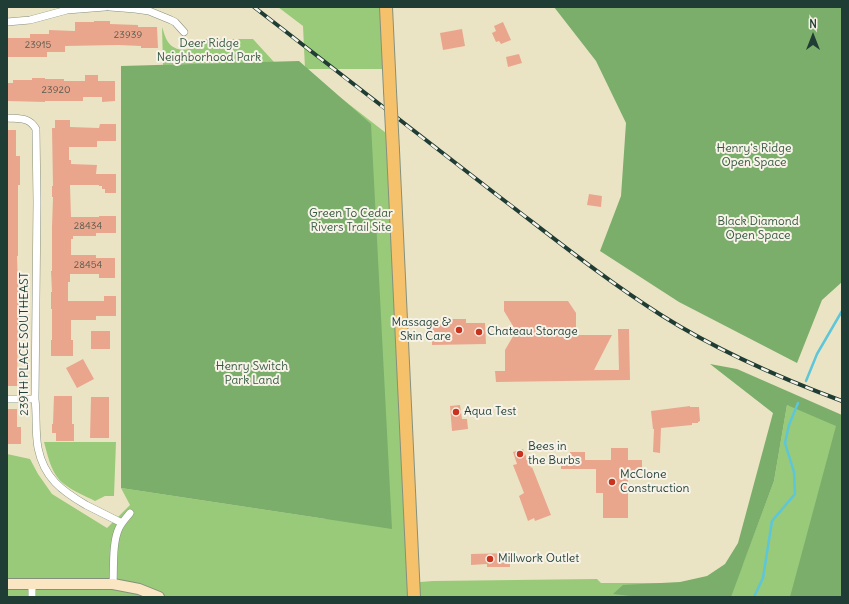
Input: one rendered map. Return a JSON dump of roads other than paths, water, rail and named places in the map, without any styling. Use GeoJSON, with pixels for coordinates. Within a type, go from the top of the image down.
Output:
{"type":"FeatureCollection","features":[{"type":"Feature","properties":{"kind":"main road"},"geometry":{"type":"LineString","coordinates":[[386,7],[414,597]]}},
{"type":"Feature","properties":{"kind":"street"},"geometry":{"type":"LineString","coordinates":[[7,22],[30,20],[67,10],[105,7]]}},
{"type":"Feature","properties":{"kind":"street"},"geometry":{"type":"LineString","coordinates":[[110,7],[149,11],[171,20],[184,32]]}},
{"type":"Feature","properties":{"kind":"street","name":"239TH PLACE SOUTHEAST"},"geometry":{"type":"LineString","coordinates":[[7,118],[28,120],[36,129],[34,399],[36,411],[36,437],[42,463],[50,477],[69,495],[104,515],[122,523]]}},
{"type":"Feature","properties":{"kind":"street"},"geometry":{"type":"LineString","coordinates":[[7,399],[34,399]]}},
{"type":"Feature","properties":{"kind":"street"},"geometry":{"type":"LineString","coordinates":[[113,584],[115,547],[118,529],[130,513]]}},
{"type":"Feature","properties":{"kind":"street"},"geometry":{"type":"LineString","coordinates":[[7,584],[113,584],[139,589],[159,597]]}},
{"type":"Feature","properties":{"kind":"street"},"geometry":{"type":"LineString","coordinates":[[32,584],[32,597]]}},
{"type":"Feature","properties":{"kind":"waterway"},"geometry":{"type":"LineString","coordinates":[[806,381],[817,354],[842,311]]}},
{"type":"Feature","properties":{"kind":"waterway"},"geometry":{"type":"LineString","coordinates":[[754,597],[763,578],[772,521],[795,494],[794,472],[785,443],[789,425],[798,403]]}},
{"type":"Feature","properties":{"kind":"railway"},"geometry":{"type":"LineString","coordinates":[[254,7],[598,272],[640,301],[683,328],[727,352],[796,383],[842,401]]}},
{"type":"Feature","properties":{"kind":"place","name":"Massage & Skin Care"},"geometry":{"type":"Point","coordinates":[459,330]}},
{"type":"Feature","properties":{"kind":"place","name":"Chateau Storage"},"geometry":{"type":"Point","coordinates":[479,332]}},
{"type":"Feature","properties":{"kind":"place","name":"Aqua Test"},"geometry":{"type":"Point","coordinates":[456,412]}},
{"type":"Feature","properties":{"kind":"place","name":"Bees in the Burbs"},"geometry":{"type":"Point","coordinates":[520,454]}},
{"type":"Feature","properties":{"kind":"place","name":"McClone Construction"},"geometry":{"type":"Point","coordinates":[612,482]}},
{"type":"Feature","properties":{"kind":"place","name":"Millwork Outlet"},"geometry":{"type":"Point","coordinates":[490,559]}},
{"type":"Feature","properties":{"kind":"park label","name":"Deer Ridge Neighborhood Park"},"geometry":{"type":"Point","coordinates":[209,51]}},
{"type":"Feature","properties":{"kind":"park label","name":"Henry's Ridge Open Space"},"geometry":{"type":"Point","coordinates":[754,156]}},
{"type":"Feature","properties":{"kind":"park label","name":"Green To Cedar Rivers Trail Site"},"geometry":{"type":"Point","coordinates":[351,221]}},
{"type":"Feature","properties":{"kind":"park label","name":"Black Diamond Open Space"},"geometry":{"type":"Point","coordinates":[758,229]}},
{"type":"Feature","properties":{"kind":"park label","name":"Henry Switch Park Land"},"geometry":{"type":"Point","coordinates":[252,374]}}]}
